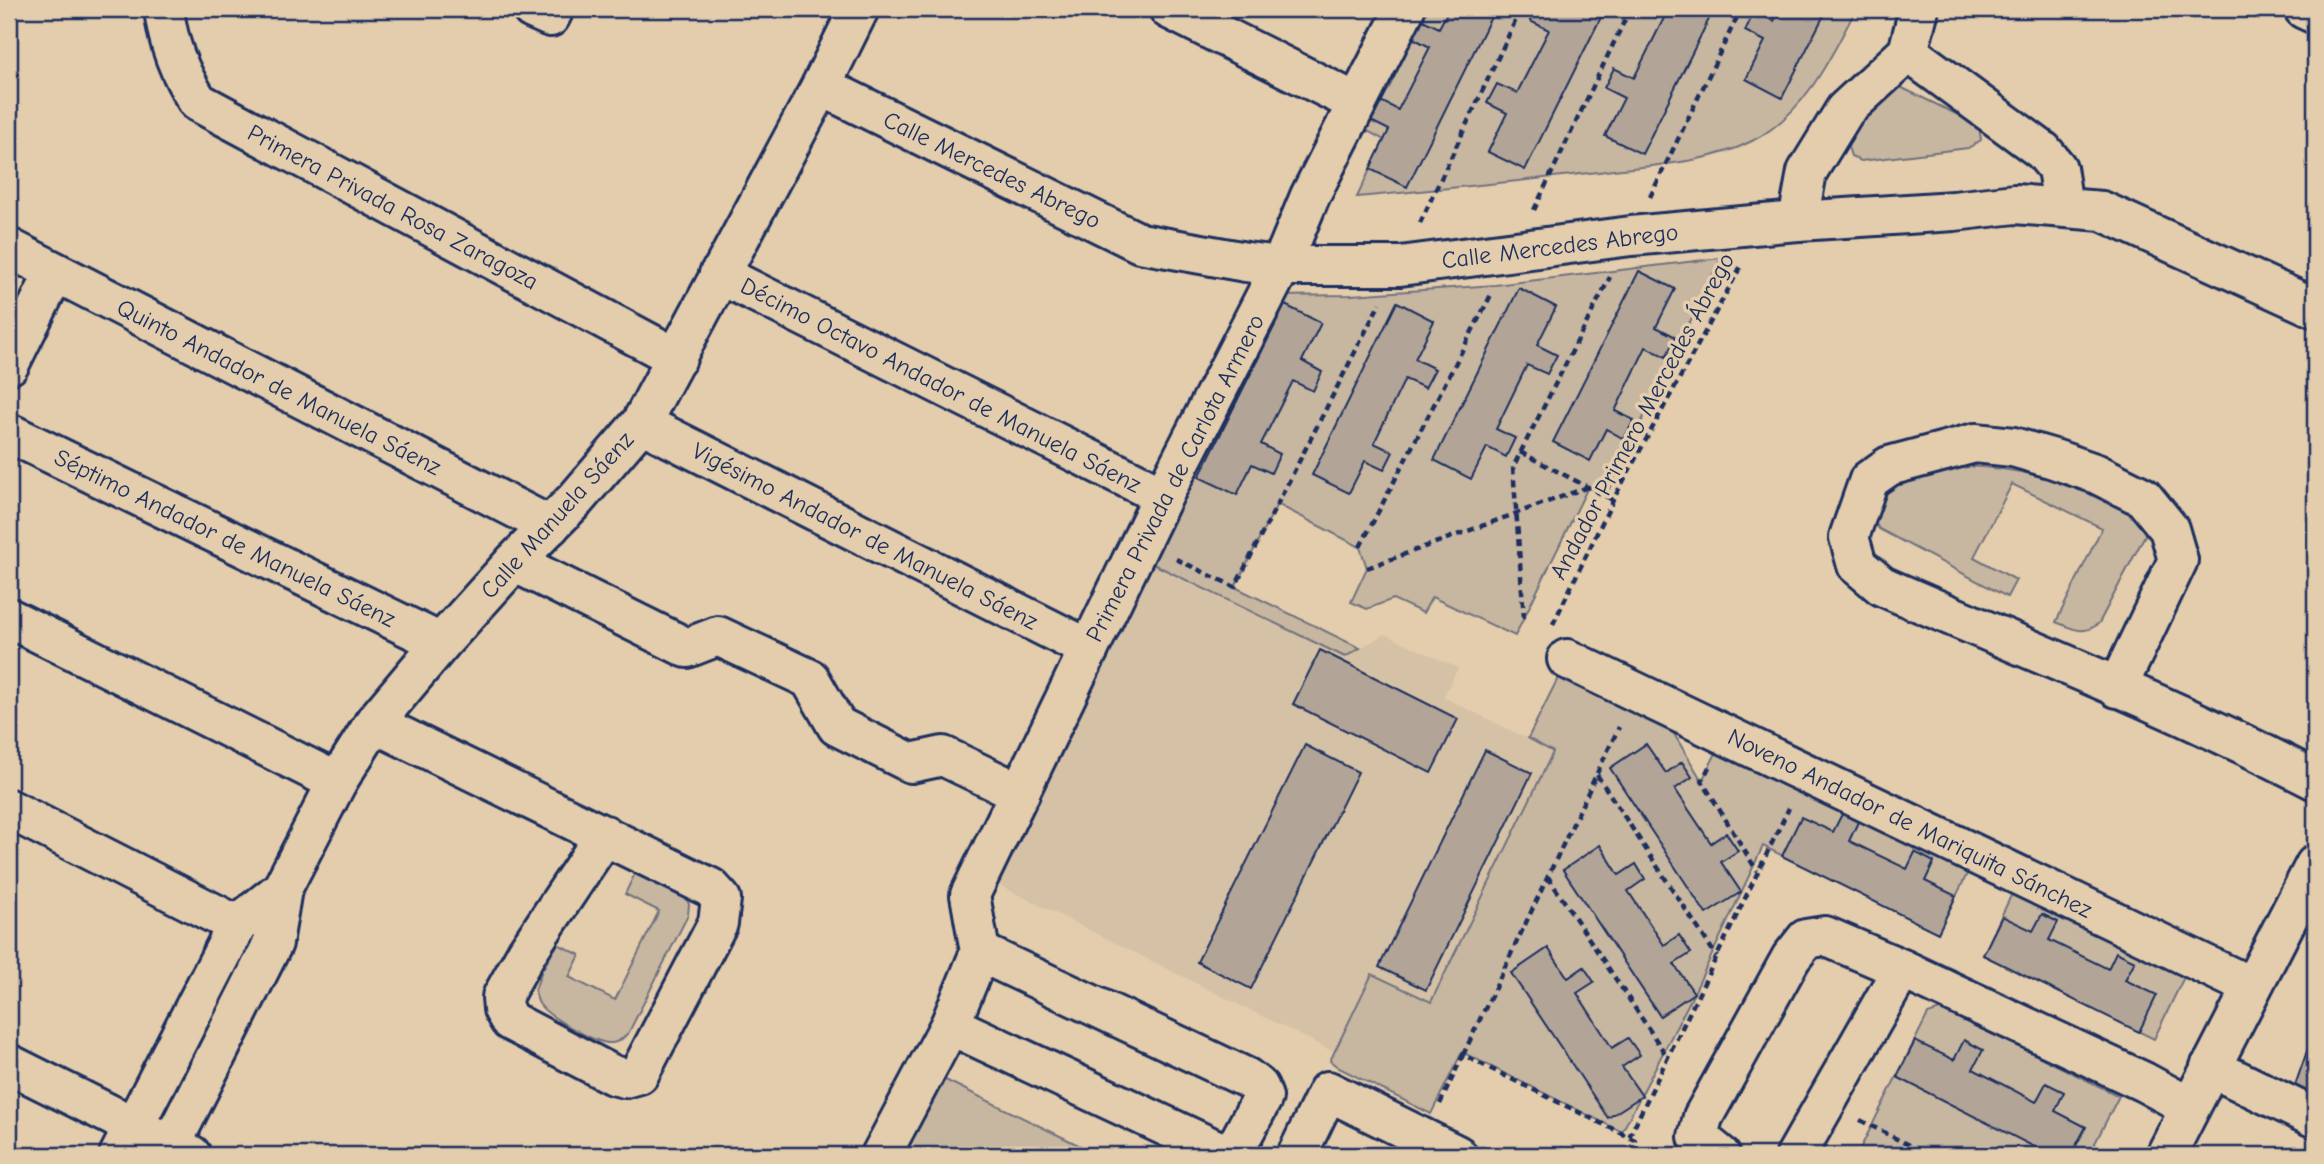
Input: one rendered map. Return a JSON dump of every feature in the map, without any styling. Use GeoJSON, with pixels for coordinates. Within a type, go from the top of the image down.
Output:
{"type":"FeatureCollection","features":[{"type":"Feature","properties":{"kind":"street","name":"Primera Privada Rosa Zaragoza"},"geometry":{"type":"LineString","coordinates":[[164,9],[168,38],[183,78],[198,102],[677,358]]}},
{"type":"Feature","properties":{"kind":"street"},"geometry":{"type":"LineString","coordinates":[[532,9],[550,17],[554,9]]}},
{"type":"Feature","properties":{"kind":"street","name":"Calle Manuela Sáenz"},"geometry":{"type":"LineString","coordinates":[[176,1152],[273,943],[282,889],[337,782],[374,723],[441,643],[616,454],[641,423],[821,86],[859,9]]}},
{"type":"Feature","properties":{"kind":"street"},"geometry":{"type":"LineString","coordinates":[[1168,9],[1357,103]]}},
{"type":"Feature","properties":{"kind":"street","name":"Primera Privada de Carlota Armero"},"geometry":{"type":"LineString","coordinates":[[980,952],[970,895],[1163,496],[1281,265],[1310,195],[1405,9]]}},
{"type":"Feature","properties":{"kind":"street"},"geometry":{"type":"LineString","coordinates":[[1781,223],[1807,172],[1845,110],[1908,52],[1919,9]]}},
{"type":"Feature","properties":{"kind":"street"},"geometry":{"type":"LineString","coordinates":[[2304,9],[2315,14]]}},
{"type":"Feature","properties":{"kind":"street"},"geometry":{"type":"LineString","coordinates":[[1908,52],[2043,151],[2057,168],[2063,206]]}},
{"type":"Feature","properties":{"kind":"street","name":"Calle Mercedes Abrego"},"geometry":{"type":"LineString","coordinates":[[821,86],[1140,243],[1197,255],[1281,265],[1400,266],[1631,236],[2015,204],[2063,206],[2102,211],[2315,308]]}},
{"type":"Feature","properties":{"kind":"street","name":"Quinto Andador de Manuela Sáenz"},"geometry":{"type":"LineString","coordinates":[[9,248],[550,526]]}},
{"type":"Feature","properties":{"kind":"street"},"geometry":{"type":"LineString","coordinates":[[9,365],[55,272]]}},
{"type":"Feature","properties":{"kind":"street","name":"Décimo Octavo Andador de Manuela Sáenz"},"geometry":{"type":"LineString","coordinates":[[719,274],[1163,496]]}},
{"type":"Feature","properties":{"kind":"street","name":"Vigésimo Andador de Manuela Sáenz"},"geometry":{"type":"LineString","coordinates":[[641,423],[1089,649]]}},
{"type":"Feature","properties":{"kind":"street","name":"Séptimo Andador de Manuela Sáenz"},"geometry":{"type":"LineString","coordinates":[[9,433],[441,643]]}},
{"type":"Feature","properties":{"kind":"street"},"geometry":{"type":"LineString","coordinates":[[2117,688],[2178,560],[2169,529],[2143,497],[2097,474],[2054,459],[2013,447],[1975,443],[1889,466],[1870,480],[1849,537],[1857,565],[1882,586],[2117,688],[2275,759],[2315,780]]}},
{"type":"Feature","properties":{"kind":"street"},"geometry":{"type":"LineString","coordinates":[[514,562],[687,648],[718,636],[810,679],[837,726],[911,763],[943,756],[1020,793]]}},
{"type":"Feature","properties":{"kind":"street"},"geometry":{"type":"LineString","coordinates":[[9,618],[337,782]]}},
{"type":"Feature","properties":{"kind":"street","name":"Noveno Andador de Mariquita Sánchez"},"geometry":{"type":"LineString","coordinates":[[1560,642],[1636,692],[2252,986]]}},
{"type":"Feature","properties":{"kind":"street"},"geometry":{"type":"LineString","coordinates":[[374,723],[605,835],[711,888],[721,899],[718,923],[639,1074],[625,1078],[613,1075],[510,1021],[503,1009],[502,997],[527,952],[605,835]]}},
{"type":"Feature","properties":{"kind":"street"},"geometry":{"type":"LineString","coordinates":[[9,809],[273,943]]}},
{"type":"Feature","properties":{"kind":"street"},"geometry":{"type":"LineString","coordinates":[[2166,1155],[2252,986],[2301,926],[2315,865]]}},
{"type":"Feature","properties":{"kind":"street","name":"Calle Manuela Sáenz"},"geometry":{"type":"LineString","coordinates":[[127,1141],[237,925],[282,889]]}},
{"type":"Feature","properties":{"kind":"street"},"geometry":{"type":"LineString","coordinates":[[1720,1155],[1698,1137],[1703,1117],[1791,958],[1806,939],[1825,936],[2144,1082],[2190,1107]]}},
{"type":"Feature","properties":{"kind":"street"},"geometry":{"type":"LineString","coordinates":[[881,1155],[950,1025],[980,952],[1247,1079],[1259,1087],[1263,1097],[1240,1140],[1230,1152],[1219,1151],[950,1025]]}},
{"type":"Feature","properties":{"kind":"street"},"geometry":{"type":"LineString","coordinates":[[1796,1155],[1902,969]]}},
{"type":"Feature","properties":{"kind":"street"},"geometry":{"type":"LineString","coordinates":[[9,1064],[127,1141],[176,1152]]}},
{"type":"Feature","properties":{"kind":"street"},"geometry":{"type":"LineString","coordinates":[[2210,1067],[2315,1118]]}},
{"type":"Feature","properties":{"kind":"street"},"geometry":{"type":"LineString","coordinates":[[1297,1155],[1328,1091],[1457,1155]]}},
{"type":"Feature","properties":{"kind":"path"},"geometry":{"type":"LineString","coordinates":[[1141,542],[1235,587],[1400,266],[1521,9]]}},
{"type":"Feature","properties":{"kind":"path"},"geometry":{"type":"LineString","coordinates":[[1360,547],[1515,250],[1630,9]]}},
{"type":"Feature","properties":{"kind":"path"},"geometry":{"type":"LineString","coordinates":[[1524,618],[1513,467],[1631,236],[1741,9]]}},
{"type":"Feature","properties":{"kind":"path","name":"Andador Primero Mercedes Ábrego"},"geometry":{"type":"LineString","coordinates":[[1560,642],[1614,500],[1781,223]]}},
{"type":"Feature","properties":{"kind":"path"},"geometry":{"type":"LineString","coordinates":[[1520,452],[1614,500]]}},
{"type":"Feature","properties":{"kind":"path"},"geometry":{"type":"LineString","coordinates":[[1367,568],[1588,487]]}},
{"type":"Feature","properties":{"kind":"path"},"geometry":{"type":"LineString","coordinates":[[1437,1108],[1636,692]]}},
{"type":"Feature","properties":{"kind":"path"},"geometry":{"type":"LineString","coordinates":[[1725,734],[1702,781],[1758,872]]}},
{"type":"Feature","properties":{"kind":"path"},"geometry":{"type":"LineString","coordinates":[[1629,1137],[1806,773]]}},
{"type":"Feature","properties":{"kind":"path"},"geometry":{"type":"LineString","coordinates":[[1596,775],[1717,957]]}},
{"type":"Feature","properties":{"kind":"path"},"geometry":{"type":"LineString","coordinates":[[1547,876],[1668,1058]]}},
{"type":"Feature","properties":{"kind":"path"},"geometry":{"type":"LineString","coordinates":[[1463,1055],[1635,1140],[1627,1155]]}},
{"type":"Feature","properties":{"kind":"path"},"geometry":{"type":"LineString","coordinates":[[1825,1102],[1928,1155]]}},
{"type":"Feature","properties":{"kind":"path"},"geometry":{"type":"LineString","coordinates":[[1554,1155],[1558,1147],[1575,1155]]}},
{"type":"Feature","properties":{"kind":"path"},"geometry":{"type":"LineString","coordinates":[[1632,1147],[1648,1155]]}},
{"type":"Feature","properties":{"kind":"shaded area"},"geometry":{"type":"Polygon","coordinates":[[[1416,9],[1856,9],[1837,47],[1801,101],[1770,130],[1736,148],[1699,159],[1661,165],[1357,197],[1384,140],[1357,125],[1416,9]]]}},
{"type":"Feature","properties":{"kind":"shaded area"},"geometry":{"type":"Polygon","coordinates":[[[1894,84],[1979,125],[1981,140],[1968,148],[1861,161],[1851,156],[1847,144],[1869,100],[1894,84]]]}},
{"type":"Feature","properties":{"kind":"shaded area"},"geometry":{"type":"Polygon","coordinates":[[[1721,258],[1606,495],[1588,487],[1515,636],[1432,597],[1423,613],[1393,599],[1367,609],[1351,602],[1367,568],[1360,547],[1277,504],[1235,587],[1360,648],[1345,657],[1149,562],[1275,296],[1351,295],[1495,285],[1721,258]]]}},
{"type":"Feature","properties":{"kind":"shaded area"},"geometry":{"type":"Polygon","coordinates":[[[1966,466],[2023,472],[2060,481],[2129,509],[2139,517],[2145,535],[2099,623],[2083,630],[2056,622],[2102,528],[2012,484],[1974,557],[2016,580],[2007,597],[1879,529],[1871,516],[1877,496],[1898,472],[1966,466]]]}},
{"type":"Feature","properties":{"kind":"shaded area"},"geometry":{"type":"Polygon","coordinates":[[[1149,562],[1345,657],[1385,634],[1458,668],[1443,697],[1553,751],[1431,1002],[1372,974],[1334,1052],[995,883],[1149,562]]]}},
{"type":"Feature","properties":{"kind":"shaded area"},"geometry":{"type":"Polygon","coordinates":[[[1563,668],[1661,712],[1702,781],[1720,745],[1971,866],[1938,933],[1763,846],[1694,993],[1622,1132],[1462,1052],[1431,1114],[1330,1061],[1372,974],[1431,1002],[1553,752],[1528,738],[1563,668]]]}},
{"type":"Feature","properties":{"kind":"shaded area"},"geometry":{"type":"Polygon","coordinates":[[[637,869],[682,892],[689,904],[688,915],[629,1032],[617,1042],[605,1042],[585,1035],[553,1016],[540,1005],[535,990],[542,970],[558,944],[580,955],[569,977],[615,1000],[659,911],[625,894],[637,869]]]}},
{"type":"Feature","properties":{"kind":"shaded area"},"geometry":{"type":"Polygon","coordinates":[[[2015,887],[2187,971],[2154,1039],[1983,955],[2015,887]]]}},
{"type":"Feature","properties":{"kind":"shaded area"},"geometry":{"type":"Polygon","coordinates":[[[1943,1009],[2119,1096],[2089,1155],[1857,1155],[1928,1014],[1943,1009]]]}},
{"type":"Feature","properties":{"kind":"shaded area"},"geometry":{"type":"Polygon","coordinates":[[[927,1071],[1099,1155],[885,1155],[927,1071]]]}},
{"type":"Feature","properties":{"kind":"building"},"geometry":{"type":"Polygon","coordinates":[[[1449,9],[1480,9],[1492,15],[1407,187],[1370,169],[1389,130],[1369,120],[1379,100],[1398,110],[1430,47],[1411,37],[1421,19],[1439,28],[1449,9]]]}},
{"type":"Feature","properties":{"kind":"building"},"geometry":{"type":"Polygon","coordinates":[[[1536,9],[1605,9],[1525,170],[1488,152],[1507,113],[1487,103],[1497,84],[1517,93],[1549,30],[1530,21],[1536,9]]]}},
{"type":"Feature","properties":{"kind":"building"},"geometry":{"type":"Polygon","coordinates":[[[1655,9],[1714,9],[1642,154],[1605,136],[1624,98],[1604,88],[1614,68],[1634,78],[1666,14],[1655,9]]]}},
{"type":"Feature","properties":{"kind":"building"},"geometry":{"type":"Polygon","coordinates":[[[1780,9],[1827,9],[1782,98],[1746,79],[1765,41],[1745,31],[1754,12],[1774,21],[1780,9]]]}},
{"type":"Feature","properties":{"kind":"building"},"geometry":{"type":"Polygon","coordinates":[[[1639,271],[1675,289],[1656,327],[1676,337],[1666,357],[1646,347],[1615,411],[1634,420],[1624,439],[1606,429],[1590,461],[1553,442],[1639,271]]]}},
{"type":"Feature","properties":{"kind":"building"},"geometry":{"type":"Polygon","coordinates":[[[1519,288],[1556,307],[1537,345],[1557,355],[1547,374],[1527,365],[1496,429],[1515,438],[1506,457],[1487,447],[1471,479],[1434,460],[1519,288]]]}},
{"type":"Feature","properties":{"kind":"building"},"geometry":{"type":"Polygon","coordinates":[[[1397,302],[1434,321],[1415,359],[1435,369],[1425,388],[1405,379],[1374,443],[1393,452],[1384,470],[1365,461],[1349,493],[1312,475],[1397,302]]]}},
{"type":"Feature","properties":{"kind":"building"},"geometry":{"type":"Polygon","coordinates":[[[1285,305],[1321,323],[1302,361],[1322,372],[1313,391],[1293,381],[1261,444],[1280,454],[1271,473],[1252,464],[1237,495],[1199,477],[1285,305]]]}},
{"type":"Feature","properties":{"kind":"building"},"geometry":{"type":"Polygon","coordinates":[[[1320,650],[1458,719],[1431,773],[1293,704],[1320,650]]]}},
{"type":"Feature","properties":{"kind":"building"},"geometry":{"type":"Polygon","coordinates":[[[1646,744],[1666,773],[1682,762],[1692,777],[1675,789],[1711,843],[1726,833],[1738,851],[1721,862],[1741,892],[1706,914],[1610,768],[1646,744]]]}},
{"type":"Feature","properties":{"kind":"building"},"geometry":{"type":"Polygon","coordinates":[[[1305,745],[1358,772],[1251,989],[1197,962],[1305,745]]]}},
{"type":"Feature","properties":{"kind":"building"},"geometry":{"type":"Polygon","coordinates":[[[1485,750],[1532,773],[1426,990],[1379,967],[1485,750]]]}},
{"type":"Feature","properties":{"kind":"building"},"geometry":{"type":"Polygon","coordinates":[[[1842,814],[1858,822],[1849,841],[1907,869],[1915,852],[1934,862],[1925,881],[1956,896],[1938,933],[1782,856],[1801,817],[1833,832],[1842,814]]]}},
{"type":"Feature","properties":{"kind":"building"},"geometry":{"type":"Polygon","coordinates":[[[1600,845],[1619,875],[1636,864],[1645,879],[1628,891],[1664,945],[1679,935],[1691,953],[1674,964],[1694,993],[1660,1016],[1563,870],[1600,845]]]}},
{"type":"Feature","properties":{"kind":"building"},"geometry":{"type":"Polygon","coordinates":[[[2042,914],[2058,922],[2049,940],[2108,969],[2116,952],[2135,961],[2125,980],[2157,995],[2139,1032],[1983,955],[2002,916],[2033,931],[2042,914]]]}},
{"type":"Feature","properties":{"kind":"building"},"geometry":{"type":"Polygon","coordinates":[[[1548,948],[1568,978],[1584,967],[1594,982],[1577,993],[1612,1048],[1628,1038],[1640,1055],[1622,1067],[1642,1096],[1608,1118],[1511,973],[1548,948]]]}},
{"type":"Feature","properties":{"kind":"building"},"geometry":{"type":"Polygon","coordinates":[[[2312,1037],[2315,1038],[2315,1104],[2292,1094],[2312,1037]]]}},
{"type":"Feature","properties":{"kind":"building"},"geometry":{"type":"Polygon","coordinates":[[[1964,1040],[1983,1050],[1973,1069],[2036,1102],[2046,1083],[2064,1092],[2055,1111],[2086,1127],[2071,1155],[2050,1155],[1897,1077],[1915,1041],[1954,1060],[1964,1040]]]}}]}
